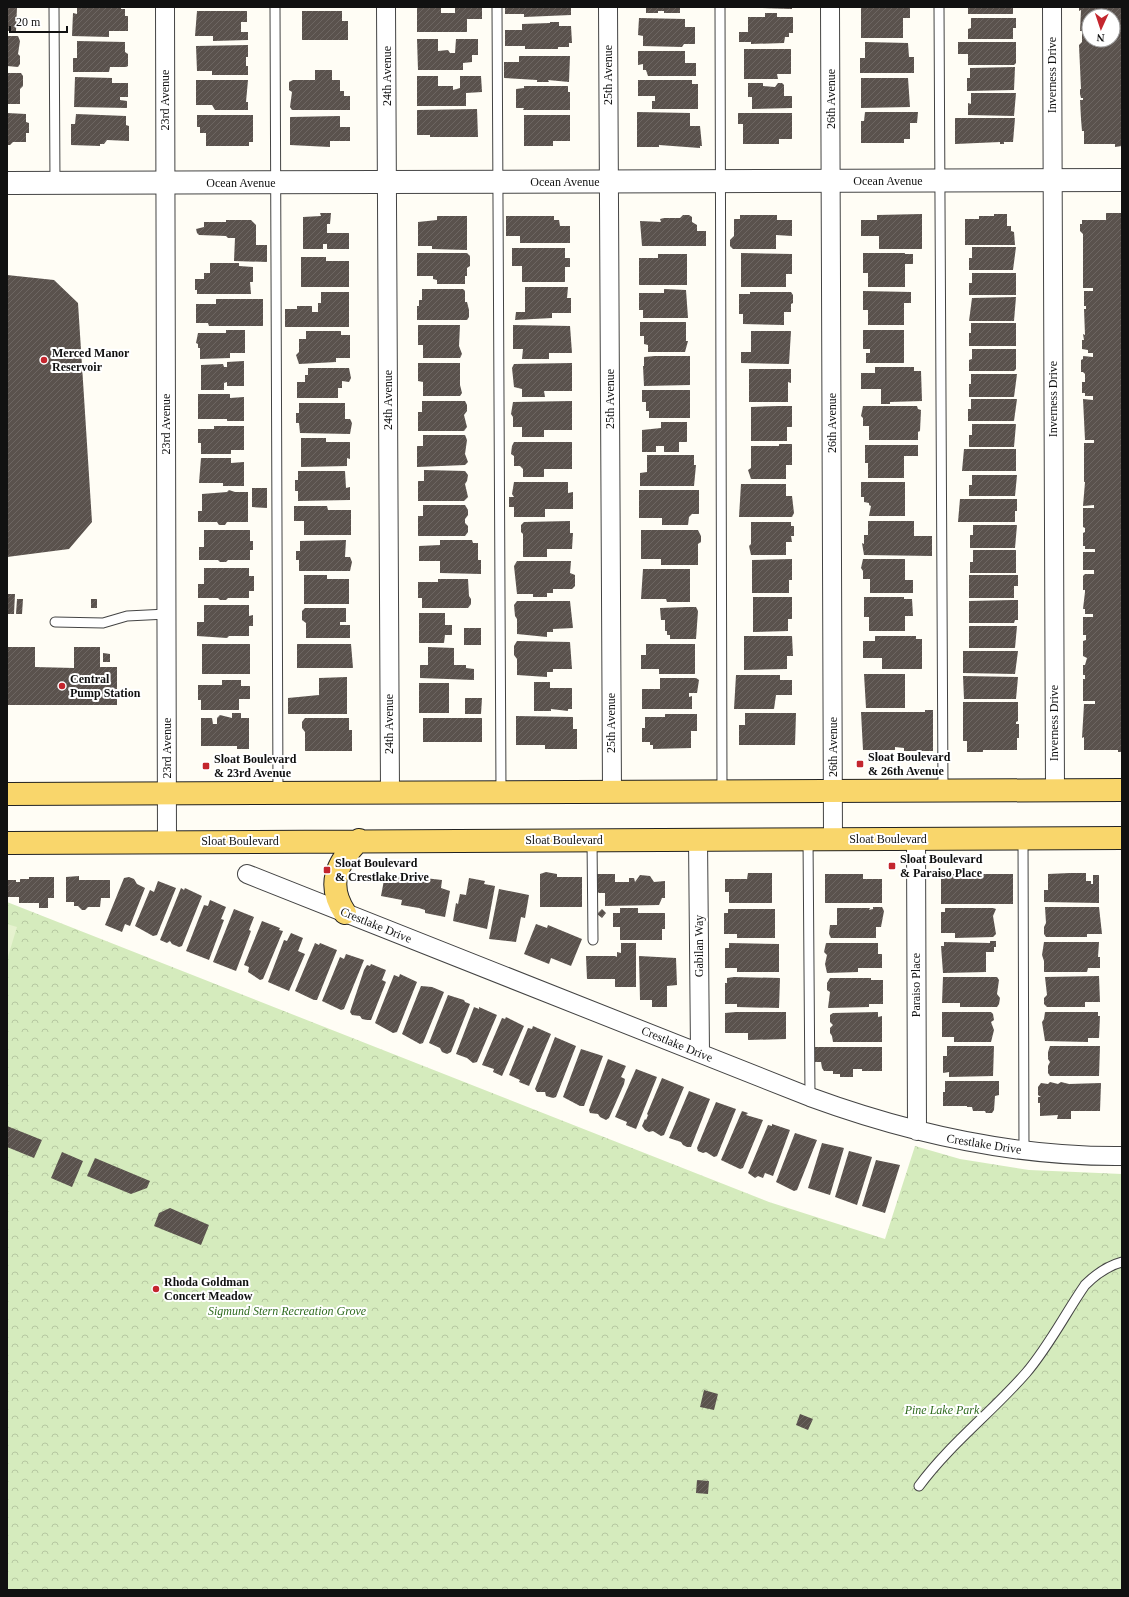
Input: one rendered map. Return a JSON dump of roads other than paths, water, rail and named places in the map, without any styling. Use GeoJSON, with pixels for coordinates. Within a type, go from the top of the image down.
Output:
{"type":"FeatureCollection","features":[{"type":"Feature","properties":{"kind":"main road"},"geometry":{"type":"LineString","coordinates":[[7,794],[1122,790]]}},
{"type":"Feature","properties":{"kind":"main road","name":"Sloat Boulevard"},"geometry":{"type":"LineString","coordinates":[[7,843],[359,840],[1122,838]]}},
{"type":"Feature","properties":{"kind":"main road"},"geometry":{"type":"LineString","coordinates":[[345,912],[335,895],[336,877],[344,859],[359,840]]}},
{"type":"Feature","properties":{"kind":"street","name":"23rd Avenue"},"geometry":{"type":"LineString","coordinates":[[165,7],[168,841]]}},
{"type":"Feature","properties":{"kind":"street","name":"24th Avenue"},"geometry":{"type":"LineString","coordinates":[[386,7],[390,792]]}},
{"type":"Feature","properties":{"kind":"street","name":"25th Avenue"},"geometry":{"type":"LineString","coordinates":[[608,7],[612,792]]}},
{"type":"Feature","properties":{"kind":"street","name":"26th Avenue"},"geometry":{"type":"LineString","coordinates":[[830,7],[833,839]]}},
{"type":"Feature","properties":{"kind":"street","name":"Inverness Drive"},"geometry":{"type":"LineString","coordinates":[[1052,7],[1055,790]]}},
{"type":"Feature","properties":{"kind":"street","name":"Ocean Avenue"},"geometry":{"type":"LineString","coordinates":[[7,183],[1122,180]]}},
{"type":"Feature","properties":{"kind":"street","name":"Paraiso Place"},"geometry":{"type":"LineString","coordinates":[[916,839],[917,1131]]}},
{"type":"Feature","properties":{"kind":"street","name":"Gabilan Way"},"geometry":{"type":"LineString","coordinates":[[698,840],[700,1054]]}},
{"type":"Feature","properties":{"kind":"street","name":"Crestlake Drive"},"geometry":{"type":"LineString","coordinates":[[247,874],[700,1054],[810,1097],[861,1115],[917,1131],[971,1142],[1024,1150],[1080,1155],[1122,1156]]}},
{"type":"Feature","properties":{"kind":"lane"},"geometry":{"type":"LineString","coordinates":[[54,7],[55,183]]}},
{"type":"Feature","properties":{"kind":"lane"},"geometry":{"type":"LineString","coordinates":[[275,7],[278,793]]}},
{"type":"Feature","properties":{"kind":"lane"},"geometry":{"type":"LineString","coordinates":[[497,7],[500,792]]}},
{"type":"Feature","properties":{"kind":"lane"},"geometry":{"type":"LineString","coordinates":[[720,7],[722,791]]}},
{"type":"Feature","properties":{"kind":"lane"},"geometry":{"type":"LineString","coordinates":[[939,7],[943,790]]}},
{"type":"Feature","properties":{"kind":"lane"},"geometry":{"type":"LineString","coordinates":[[55,622],[98,623],[127,616],[167,614]]}},
{"type":"Feature","properties":{"kind":"lane"},"geometry":{"type":"LineString","coordinates":[[1023,838],[1024,1150]]}},
{"type":"Feature","properties":{"kind":"lane"},"geometry":{"type":"LineString","coordinates":[[808,839],[810,1097]]}},
{"type":"Feature","properties":{"kind":"lane"},"geometry":{"type":"LineString","coordinates":[[592,840],[594,940]]}},
{"type":"Feature","properties":{"kind":"lane"},"geometry":{"type":"LineString","coordinates":[[919,1486],[938,1462],[1025,1374],[1040,1356],[1078,1295],[1093,1276],[1114,1264],[1122,1262]]}},
{"type":"Feature","properties":{"kind":"place","name":"Merced Manor Reservoir"},"geometry":{"type":"Point","coordinates":[44,360]}},
{"type":"Feature","properties":{"kind":"place","name":"Central Pump Station"},"geometry":{"type":"Point","coordinates":[62,686]}},
{"type":"Feature","properties":{"kind":"place","name":"Sloat Boulevard & 26th Avenue"},"geometry":{"type":"Point","coordinates":[860,764]}},
{"type":"Feature","properties":{"kind":"place","name":"Sloat Boulevard & 23rd Avenue"},"geometry":{"type":"Point","coordinates":[206,766]}},
{"type":"Feature","properties":{"kind":"place","name":"Sloat Boulevard & Paraiso Place"},"geometry":{"type":"Point","coordinates":[892,866]}},
{"type":"Feature","properties":{"kind":"place","name":"Sloat Boulevard & Crestlake Drive"},"geometry":{"type":"Point","coordinates":[327,870]}},
{"type":"Feature","properties":{"kind":"place","name":"Rhoda Goldman Concert Meadow"},"geometry":{"type":"Point","coordinates":[156,1289]}},
{"type":"Feature","properties":{"kind":"park label","name":"Sigmund Stern Recreation Grove"},"geometry":{"type":"Point","coordinates":[287,1311]}},
{"type":"Feature","properties":{"kind":"park label","name":"Pine Lake Park"},"geometry":{"type":"Point","coordinates":[942,1410]}}]}
